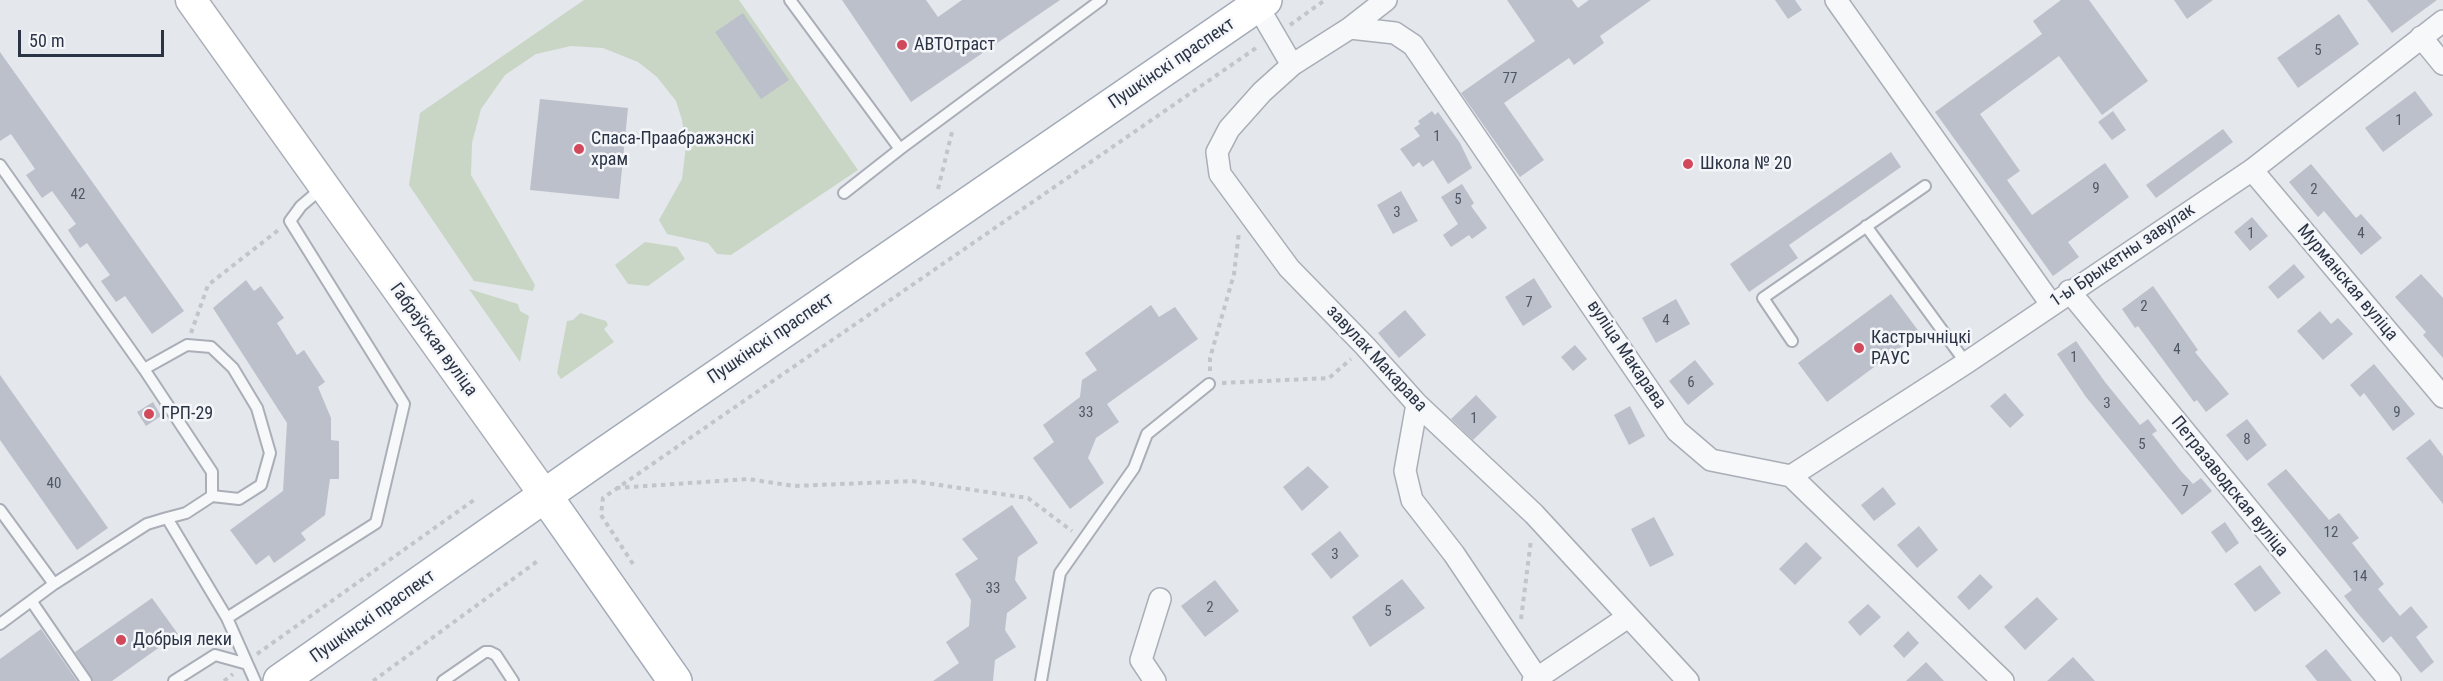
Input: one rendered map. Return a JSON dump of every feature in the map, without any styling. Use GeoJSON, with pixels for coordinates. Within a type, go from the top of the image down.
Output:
{"type":"FeatureCollection","features":[{"type":"Feature","properties":{"kind":"main road","name":"Габраўская вуліца"},"geometry":{"type":"LineString","coordinates":[[191,0],[675,681]]}},
{"type":"Feature","properties":{"kind":"main road","name":"Пушкінскі праспект"},"geometry":{"type":"LineString","coordinates":[[280,681],[1259,2]]}},
{"type":"Feature","properties":{"kind":"street"},"geometry":{"type":"LineString","coordinates":[[1259,2],[1292,65],[1386,0]]}},
{"type":"Feature","properties":{"kind":"street"},"geometry":{"type":"LineString","coordinates":[[1836,0],[2051,304]]}},
{"type":"Feature","properties":{"kind":"street","name":"1-ы Брыкетны завулак"},"geometry":{"type":"LineString","coordinates":[[1791,476],[1966,363],[2069,291],[2252,170],[2443,21]]}},
{"type":"Feature","properties":{"kind":"street","name":"вуліца Макарава"},"geometry":{"type":"LineString","coordinates":[[1350,27],[1395,33],[1413,45],[1677,430],[1711,459],[1791,476]]}},
{"type":"Feature","properties":{"kind":"street"},"geometry":{"type":"LineString","coordinates":[[2421,37],[2443,64]]}},
{"type":"Feature","properties":{"kind":"street","name":"завулак Макарава"},"geometry":{"type":"LineString","coordinates":[[1292,65],[1262,92],[1229,129],[1217,152],[1220,174],[1289,268],[1365,346],[1417,404],[1534,514],[1688,681]]}},
{"type":"Feature","properties":{"kind":"street","name":"Мурманская вуліца"},"geometry":{"type":"LineString","coordinates":[[2252,170],[2443,397]]}},
{"type":"Feature","properties":{"kind":"street","name":"Петразаводская вуліца"},"geometry":{"type":"LineString","coordinates":[[2069,291],[2390,681]]}},
{"type":"Feature","properties":{"kind":"street"},"geometry":{"type":"LineString","coordinates":[[1417,404],[1405,471],[1412,500],[1454,554],[1518,650],[1535,680],[1628,617]]}},
{"type":"Feature","properties":{"kind":"street"},"geometry":{"type":"LineString","coordinates":[[1791,476],[2003,681]]}},
{"type":"Feature","properties":{"kind":"street"},"geometry":{"type":"LineString","coordinates":[[1155,681],[1141,660],[1160,599]]}},
{"type":"Feature","properties":{"kind":"lane"},"geometry":{"type":"LineString","coordinates":[[790,0],[900,149]]}},
{"type":"Feature","properties":{"kind":"lane"},"geometry":{"type":"LineString","coordinates":[[844,193],[1101,0]]}},
{"type":"Feature","properties":{"kind":"lane"},"geometry":{"type":"LineString","coordinates":[[0,165],[144,369],[212,472],[212,496]]}},
{"type":"Feature","properties":{"kind":"lane"},"geometry":{"type":"LineString","coordinates":[[1792,341],[1763,298],[1925,186]]}},
{"type":"Feature","properties":{"kind":"lane"},"geometry":{"type":"LineString","coordinates":[[226,618],[376,523],[404,404],[290,221],[301,206],[324,187]]}},
{"type":"Feature","properties":{"kind":"lane"},"geometry":{"type":"LineString","coordinates":[[1866,226],[1966,363]]}},
{"type":"Feature","properties":{"kind":"lane"},"geometry":{"type":"LineString","coordinates":[[0,624],[54,584],[147,524],[186,513],[212,496],[239,499],[261,484],[270,453],[257,408],[233,368],[211,347],[187,345],[144,369]]}},
{"type":"Feature","properties":{"kind":"lane"},"geometry":{"type":"LineString","coordinates":[[1041,681],[1060,573],[1134,468],[1147,434],[1209,384]]}},
{"type":"Feature","properties":{"kind":"lane"},"geometry":{"type":"LineString","coordinates":[[0,510],[54,584]]}},
{"type":"Feature","properties":{"kind":"lane"},"geometry":{"type":"LineString","coordinates":[[167,518],[226,618],[244,663],[255,681]]}},
{"type":"Feature","properties":{"kind":"lane"},"geometry":{"type":"LineString","coordinates":[[32,602],[86,681]]}},
{"type":"Feature","properties":{"kind":"lane"},"geometry":{"type":"LineString","coordinates":[[443,681],[485,652],[490,652],[496,655],[513,681]]}},
{"type":"Feature","properties":{"kind":"lane"},"geometry":{"type":"LineString","coordinates":[[174,681],[215,655],[244,663]]}},
{"type":"Feature","properties":{"kind":"path"},"geometry":{"type":"LineString","coordinates":[[633,564],[601,515],[603,498],[615,488],[1324,0]]}},
{"type":"Feature","properties":{"kind":"path"},"geometry":{"type":"LineString","coordinates":[[938,189],[958,108]]}},
{"type":"Feature","properties":{"kind":"path"},"geometry":{"type":"LineString","coordinates":[[1243,205],[1234,274],[1210,358],[1209,384],[1329,378],[1365,346]]}},
{"type":"Feature","properties":{"kind":"path"},"geometry":{"type":"LineString","coordinates":[[187,345],[208,285],[290,221]]}},
{"type":"Feature","properties":{"kind":"path"},"geometry":{"type":"LineString","coordinates":[[615,488],[748,479],[794,486],[912,481],[1028,498],[1084,539]]}},
{"type":"Feature","properties":{"kind":"path"},"geometry":{"type":"LineString","coordinates":[[224,681],[244,663],[474,500]]}},
{"type":"Feature","properties":{"kind":"path"},"geometry":{"type":"LineString","coordinates":[[1518,650],[1534,514]]}},
{"type":"Feature","properties":{"kind":"path"},"geometry":{"type":"LineString","coordinates":[[373,681],[539,560]]}},
{"type":"Feature","properties":{"kind":"green space"},"geometry":{"type":"Polygon","coordinates":[[[584,0],[739,0],[858,170],[731,255],[717,254],[708,243],[667,234],[659,220],[682,179],[686,146],[676,101],[657,77],[638,62],[603,48],[571,46],[536,54],[505,75],[481,109],[472,143],[471,175],[535,285],[533,291],[474,281],[409,185],[420,113],[584,0]]]}},
{"type":"Feature","properties":{"kind":"green space"},"geometry":{"type":"Polygon","coordinates":[[[645,242],[677,247],[685,259],[648,286],[628,284],[615,265],[645,242]]]}},
{"type":"Feature","properties":{"kind":"green space"},"geometry":{"type":"Polygon","coordinates":[[[469,289],[518,304],[520,311],[529,316],[520,362],[469,289]]]}},
{"type":"Feature","properties":{"kind":"green space"},"geometry":{"type":"Polygon","coordinates":[[[580,313],[606,321],[608,325],[604,329],[614,342],[561,379],[557,373],[567,321],[573,320],[580,313]]]}},
{"type":"Feature","properties":{"kind":"building","name":"АВТОтраст"},"geometry":{"type":"Polygon","coordinates":[[[842,0],[926,0],[938,17],[962,0],[1060,0],[911,102],[842,0]]]}},
{"type":"Feature","properties":{"kind":"building"},"geometry":{"type":"Polygon","coordinates":[[[1507,0],[1572,0],[1578,8],[1589,0],[1651,0],[1600,36],[1604,43],[1574,65],[1569,58],[1504,103],[1544,160],[1520,177],[1461,93],[1535,41],[1507,0]]]}},
{"type":"Feature","properties":{"kind":"building"},"geometry":{"type":"Polygon","coordinates":[[[1775,0],[1795,0],[1802,10],[1788,19],[1775,0]]]}},
{"type":"Feature","properties":{"kind":"building"},"geometry":{"type":"Polygon","coordinates":[[[2061,0],[2089,0],[2148,81],[2102,115],[2059,56],[1980,114],[2020,171],[2007,180],[2032,215],[2105,163],[2129,197],[2068,242],[2079,257],[2053,276],[1935,112],[2042,34],[2033,21],[2061,0]]]}},
{"type":"Feature","properties":{"kind":"building"},"geometry":{"type":"Polygon","coordinates":[[[2174,0],[2213,0],[2187,19],[2174,0]]]}},
{"type":"Feature","properties":{"kind":"building"},"geometry":{"type":"Polygon","coordinates":[[[2367,0],[2437,0],[2392,33],[2367,0]]]}},
{"type":"Feature","properties":{"kind":"building"},"geometry":{"type":"Polygon","coordinates":[[[743,13],[789,80],[761,99],[715,32],[743,13]]]}},
{"type":"Feature","properties":{"kind":"building"},"geometry":{"type":"Polygon","coordinates":[[[2339,14],[2359,44],[2298,88],[2277,58],[2339,14]]]}},
{"type":"Feature","properties":{"kind":"building"},"geometry":{"type":"Polygon","coordinates":[[[0,52],[184,311],[152,334],[125,296],[116,302],[101,281],[110,275],[87,243],[80,248],[68,230],[76,224],[52,191],[42,198],[26,175],[35,169],[11,134],[0,141],[0,52]]]}},
{"type":"Feature","properties":{"kind":"building"},"geometry":{"type":"Polygon","coordinates":[[[2415,91],[2433,115],[2383,152],[2365,128],[2415,91]]]}},
{"type":"Feature","properties":{"kind":"building","name":"Спаса-Праабражэнскі храм"},"geometry":{"type":"Polygon","coordinates":[[[540,99],[628,108],[619,199],[530,190],[540,99]]]}},
{"type":"Feature","properties":{"kind":"building"},"geometry":{"type":"Polygon","coordinates":[[[1432,111],[1435,115],[1438,112],[1460,143],[1472,168],[1448,184],[1433,160],[1423,167],[1419,162],[1413,167],[1400,149],[1420,136],[1414,128],[1420,124],[1418,121],[1432,111]]]}},
{"type":"Feature","properties":{"kind":"building"},"geometry":{"type":"Polygon","coordinates":[[[2113,111],[2126,130],[2112,140],[2098,122],[2113,111]]]}},
{"type":"Feature","properties":{"kind":"building"},"geometry":{"type":"Polygon","coordinates":[[[2223,129],[2233,142],[2156,198],[2146,185],[2223,129]]]}},
{"type":"Feature","properties":{"kind":"building"},"geometry":{"type":"Polygon","coordinates":[[[1891,152],[1901,167],[1789,245],[1798,258],[1749,292],[1730,264],[1891,152]]]}},
{"type":"Feature","properties":{"kind":"building"},"geometry":{"type":"Polygon","coordinates":[[[2311,164],[2356,218],[2361,214],[2382,238],[2361,255],[2324,211],[2318,217],[2289,182],[2311,164]]]}},
{"type":"Feature","properties":{"kind":"building"},"geometry":{"type":"Polygon","coordinates":[[[1462,184],[1474,203],[1471,206],[1487,228],[1472,239],[1469,235],[1451,247],[1443,235],[1458,224],[1441,197],[1462,184]]]}},
{"type":"Feature","properties":{"kind":"building"},"geometry":{"type":"Polygon","coordinates":[[[1401,191],[1418,221],[1393,234],[1377,205],[1401,191]]]}},
{"type":"Feature","properties":{"kind":"building"},"geometry":{"type":"Polygon","coordinates":[[[2252,217],[2268,236],[2250,251],[2234,232],[2252,217]]]}},
{"type":"Feature","properties":{"kind":"building"},"geometry":{"type":"Polygon","coordinates":[[[2294,264],[2305,277],[2278,299],[2268,287],[2294,264]]]}},
{"type":"Feature","properties":{"kind":"building"},"geometry":{"type":"Polygon","coordinates":[[[2421,274],[2443,298],[2443,358],[2423,335],[2426,332],[2395,297],[2421,274]]]}},
{"type":"Feature","properties":{"kind":"building"},"geometry":{"type":"Polygon","coordinates":[[[1534,278],[1552,307],[1523,326],[1505,297],[1534,278]]]}},
{"type":"Feature","properties":{"kind":"building"},"geometry":{"type":"Polygon","coordinates":[[[246,280],[254,291],[261,286],[284,318],[277,323],[297,355],[304,350],[325,382],[318,387],[331,418],[331,440],[339,441],[339,479],[330,479],[325,515],[301,533],[306,540],[274,563],[269,555],[256,565],[230,530],[283,491],[287,423],[213,308],[246,280]]]}},
{"type":"Feature","properties":{"kind":"building"},"geometry":{"type":"Polygon","coordinates":[[[2153,286],[2198,350],[2195,352],[2229,394],[2206,412],[2197,400],[2194,402],[2138,326],[2135,328],[2122,309],[2153,286]]]}},
{"type":"Feature","properties":{"kind":"building","name":"Кастрычніцкі РАУС"},"geometry":{"type":"Polygon","coordinates":[[[1891,294],[1920,333],[1827,402],[1798,363],[1891,294]]]}},
{"type":"Feature","properties":{"kind":"building"},"geometry":{"type":"Polygon","coordinates":[[[1676,299],[1690,324],[1656,343],[1642,318],[1676,299]]]}},
{"type":"Feature","properties":{"kind":"building"},"geometry":{"type":"Polygon","coordinates":[[[1151,305],[1159,317],[1175,307],[1198,339],[1107,404],[1119,422],[1096,438],[1088,458],[1104,483],[1070,509],[1033,458],[1054,442],[1043,425],[1080,397],[1082,380],[1097,370],[1085,353],[1151,305]]]}},
{"type":"Feature","properties":{"kind":"building"},"geometry":{"type":"Polygon","coordinates":[[[1405,310],[1426,335],[1399,358],[1378,333],[1405,310]]]}},
{"type":"Feature","properties":{"kind":"building"},"geometry":{"type":"Polygon","coordinates":[[[2320,311],[2331,324],[2338,318],[2353,334],[2323,360],[2297,331],[2320,311]]]}},
{"type":"Feature","properties":{"kind":"building"},"geometry":{"type":"Polygon","coordinates":[[[2076,341],[2140,425],[2148,419],[2157,431],[2152,434],[2181,471],[2193,484],[2201,478],[2212,491],[2182,515],[2086,397],[2057,354],[2076,341]]]}},
{"type":"Feature","properties":{"kind":"building"},"geometry":{"type":"Polygon","coordinates":[[[1575,345],[1587,359],[1573,371],[1561,357],[1575,345]]]}},
{"type":"Feature","properties":{"kind":"building"},"geometry":{"type":"Polygon","coordinates":[[[1695,360],[1714,384],[1688,405],[1669,381],[1695,360]]]}},
{"type":"Feature","properties":{"kind":"building"},"geometry":{"type":"Polygon","coordinates":[[[2374,364],[2415,414],[2393,431],[2364,393],[2360,397],[2350,385],[2374,364]]]}},
{"type":"Feature","properties":{"kind":"building"},"geometry":{"type":"Polygon","coordinates":[[[0,375],[108,528],[77,550],[0,440],[0,375]]]}},
{"type":"Feature","properties":{"kind":"building"},"geometry":{"type":"Polygon","coordinates":[[[2005,393],[2024,415],[2010,428],[1990,406],[2005,393]]]}},
{"type":"Feature","properties":{"kind":"building"},"geometry":{"type":"Polygon","coordinates":[[[1476,395],[1497,417],[1473,440],[1451,419],[1476,395]]]}},
{"type":"Feature","properties":{"kind":"building","name":"ГРП-29"},"geometry":{"type":"Polygon","coordinates":[[[153,402],[161,416],[146,426],[137,412],[153,402]]]}},
{"type":"Feature","properties":{"kind":"building"},"geometry":{"type":"Polygon","coordinates":[[[1630,406],[1645,436],[1629,445],[1614,415],[1630,406]]]}},
{"type":"Feature","properties":{"kind":"building"},"geometry":{"type":"Polygon","coordinates":[[[2247,419],[2267,445],[2247,461],[2226,435],[2247,419]]]}},
{"type":"Feature","properties":{"kind":"building"},"geometry":{"type":"Polygon","coordinates":[[[2430,439],[2443,456],[2443,504],[2406,458],[2430,439]]]}},
{"type":"Feature","properties":{"kind":"building"},"geometry":{"type":"Polygon","coordinates":[[[1308,466],[1329,487],[1302,511],[1283,487],[1308,466]]]}},
{"type":"Feature","properties":{"kind":"building"},"geometry":{"type":"Polygon","coordinates":[[[2286,469],[2329,520],[2339,513],[2359,538],[2352,543],[2384,584],[2378,589],[2400,616],[2411,606],[2428,627],[2416,637],[2434,662],[2421,673],[2391,636],[2383,643],[2355,610],[2344,596],[2352,590],[2267,484],[2286,469]]]}},
{"type":"Feature","properties":{"kind":"building"},"geometry":{"type":"Polygon","coordinates":[[[1883,487],[1896,504],[1874,521],[1861,505],[1883,487]]]}},
{"type":"Feature","properties":{"kind":"building"},"geometry":{"type":"Polygon","coordinates":[[[1012,505],[1038,543],[1018,557],[1015,580],[1027,598],[1007,613],[1005,630],[1016,647],[995,660],[993,681],[933,681],[959,663],[946,642],[969,626],[971,600],[955,574],[978,559],[962,539],[1012,505]]]}},
{"type":"Feature","properties":{"kind":"building"},"geometry":{"type":"Polygon","coordinates":[[[1654,517],[1674,555],[1650,567],[1631,529],[1654,517]]]}},
{"type":"Feature","properties":{"kind":"building"},"geometry":{"type":"Polygon","coordinates":[[[2225,522],[2239,543],[2226,553],[2211,532],[2225,522]]]}},
{"type":"Feature","properties":{"kind":"building"},"geometry":{"type":"Polygon","coordinates":[[[1919,526],[1938,550],[1917,568],[1897,545],[1919,526]]]}},
{"type":"Feature","properties":{"kind":"building"},"geometry":{"type":"Polygon","coordinates":[[[1340,531],[1359,556],[1331,579],[1311,554],[1340,531]]]}},
{"type":"Feature","properties":{"kind":"building"},"geometry":{"type":"Polygon","coordinates":[[[1806,542],[1822,558],[1795,585],[1779,569],[1806,542]]]}},
{"type":"Feature","properties":{"kind":"building"},"geometry":{"type":"Polygon","coordinates":[[[2260,565],[2281,593],[2255,612],[2234,584],[2260,565]]]}},
{"type":"Feature","properties":{"kind":"building"},"geometry":{"type":"Polygon","coordinates":[[[1980,574],[1993,587],[1969,610],[1957,597],[1980,574]]]}},
{"type":"Feature","properties":{"kind":"building"},"geometry":{"type":"Polygon","coordinates":[[[1402,579],[1425,608],[1370,647],[1352,617],[1402,579]]]}},
{"type":"Feature","properties":{"kind":"building"},"geometry":{"type":"Polygon","coordinates":[[[1215,580],[1239,611],[1205,637],[1181,606],[1215,580]]]}},
{"type":"Feature","properties":{"kind":"building"},"geometry":{"type":"Polygon","coordinates":[[[2037,597],[2058,619],[2025,650],[2004,627],[2037,597]]]}},
{"type":"Feature","properties":{"kind":"building"},"geometry":{"type":"Polygon","coordinates":[[[152,598],[178,634],[112,681],[93,681],[75,652],[152,598]]]}},
{"type":"Feature","properties":{"kind":"building"},"geometry":{"type":"Polygon","coordinates":[[[1868,604],[1881,617],[1860,636],[1848,622],[1868,604]]]}},
{"type":"Feature","properties":{"kind":"building"},"geometry":{"type":"Polygon","coordinates":[[[41,629],[77,681],[0,681],[0,659],[41,629]]]}},
{"type":"Feature","properties":{"kind":"building"},"geometry":{"type":"Polygon","coordinates":[[[1908,631],[1919,643],[1904,658],[1893,646],[1908,631]]]}},
{"type":"Feature","properties":{"kind":"building"},"geometry":{"type":"Polygon","coordinates":[[[2326,649],[2352,681],[2317,681],[2305,666],[2326,649]]]}},
{"type":"Feature","properties":{"kind":"building"},"geometry":{"type":"Polygon","coordinates":[[[2073,657],[2095,681],[2047,681],[2073,657]]]}},
{"type":"Feature","properties":{"kind":"building"},"geometry":{"type":"Polygon","coordinates":[[[1926,662],[1944,681],[1906,681],[1926,662]]]}},
{"type":"Feature","properties":{"kind":"place","name":"АВТОтраст"},"geometry":{"type":"Point","coordinates":[902,45]}},
{"type":"Feature","properties":{"kind":"place","name":"Спаса-Праабражэнскі храм"},"geometry":{"type":"Point","coordinates":[579,149]}},
{"type":"Feature","properties":{"kind":"place","name":"Школа № 20"},"geometry":{"type":"Point","coordinates":[1688,164]}},
{"type":"Feature","properties":{"kind":"place","name":"Кастрычніцкі РАУС"},"geometry":{"type":"Point","coordinates":[1859,348]}},
{"type":"Feature","properties":{"kind":"place","name":"ГРП-29"},"geometry":{"type":"Point","coordinates":[149,414]}},
{"type":"Feature","properties":{"kind":"place","name":"Добрыя леки"},"geometry":{"type":"Point","coordinates":[121,640]}}]}
